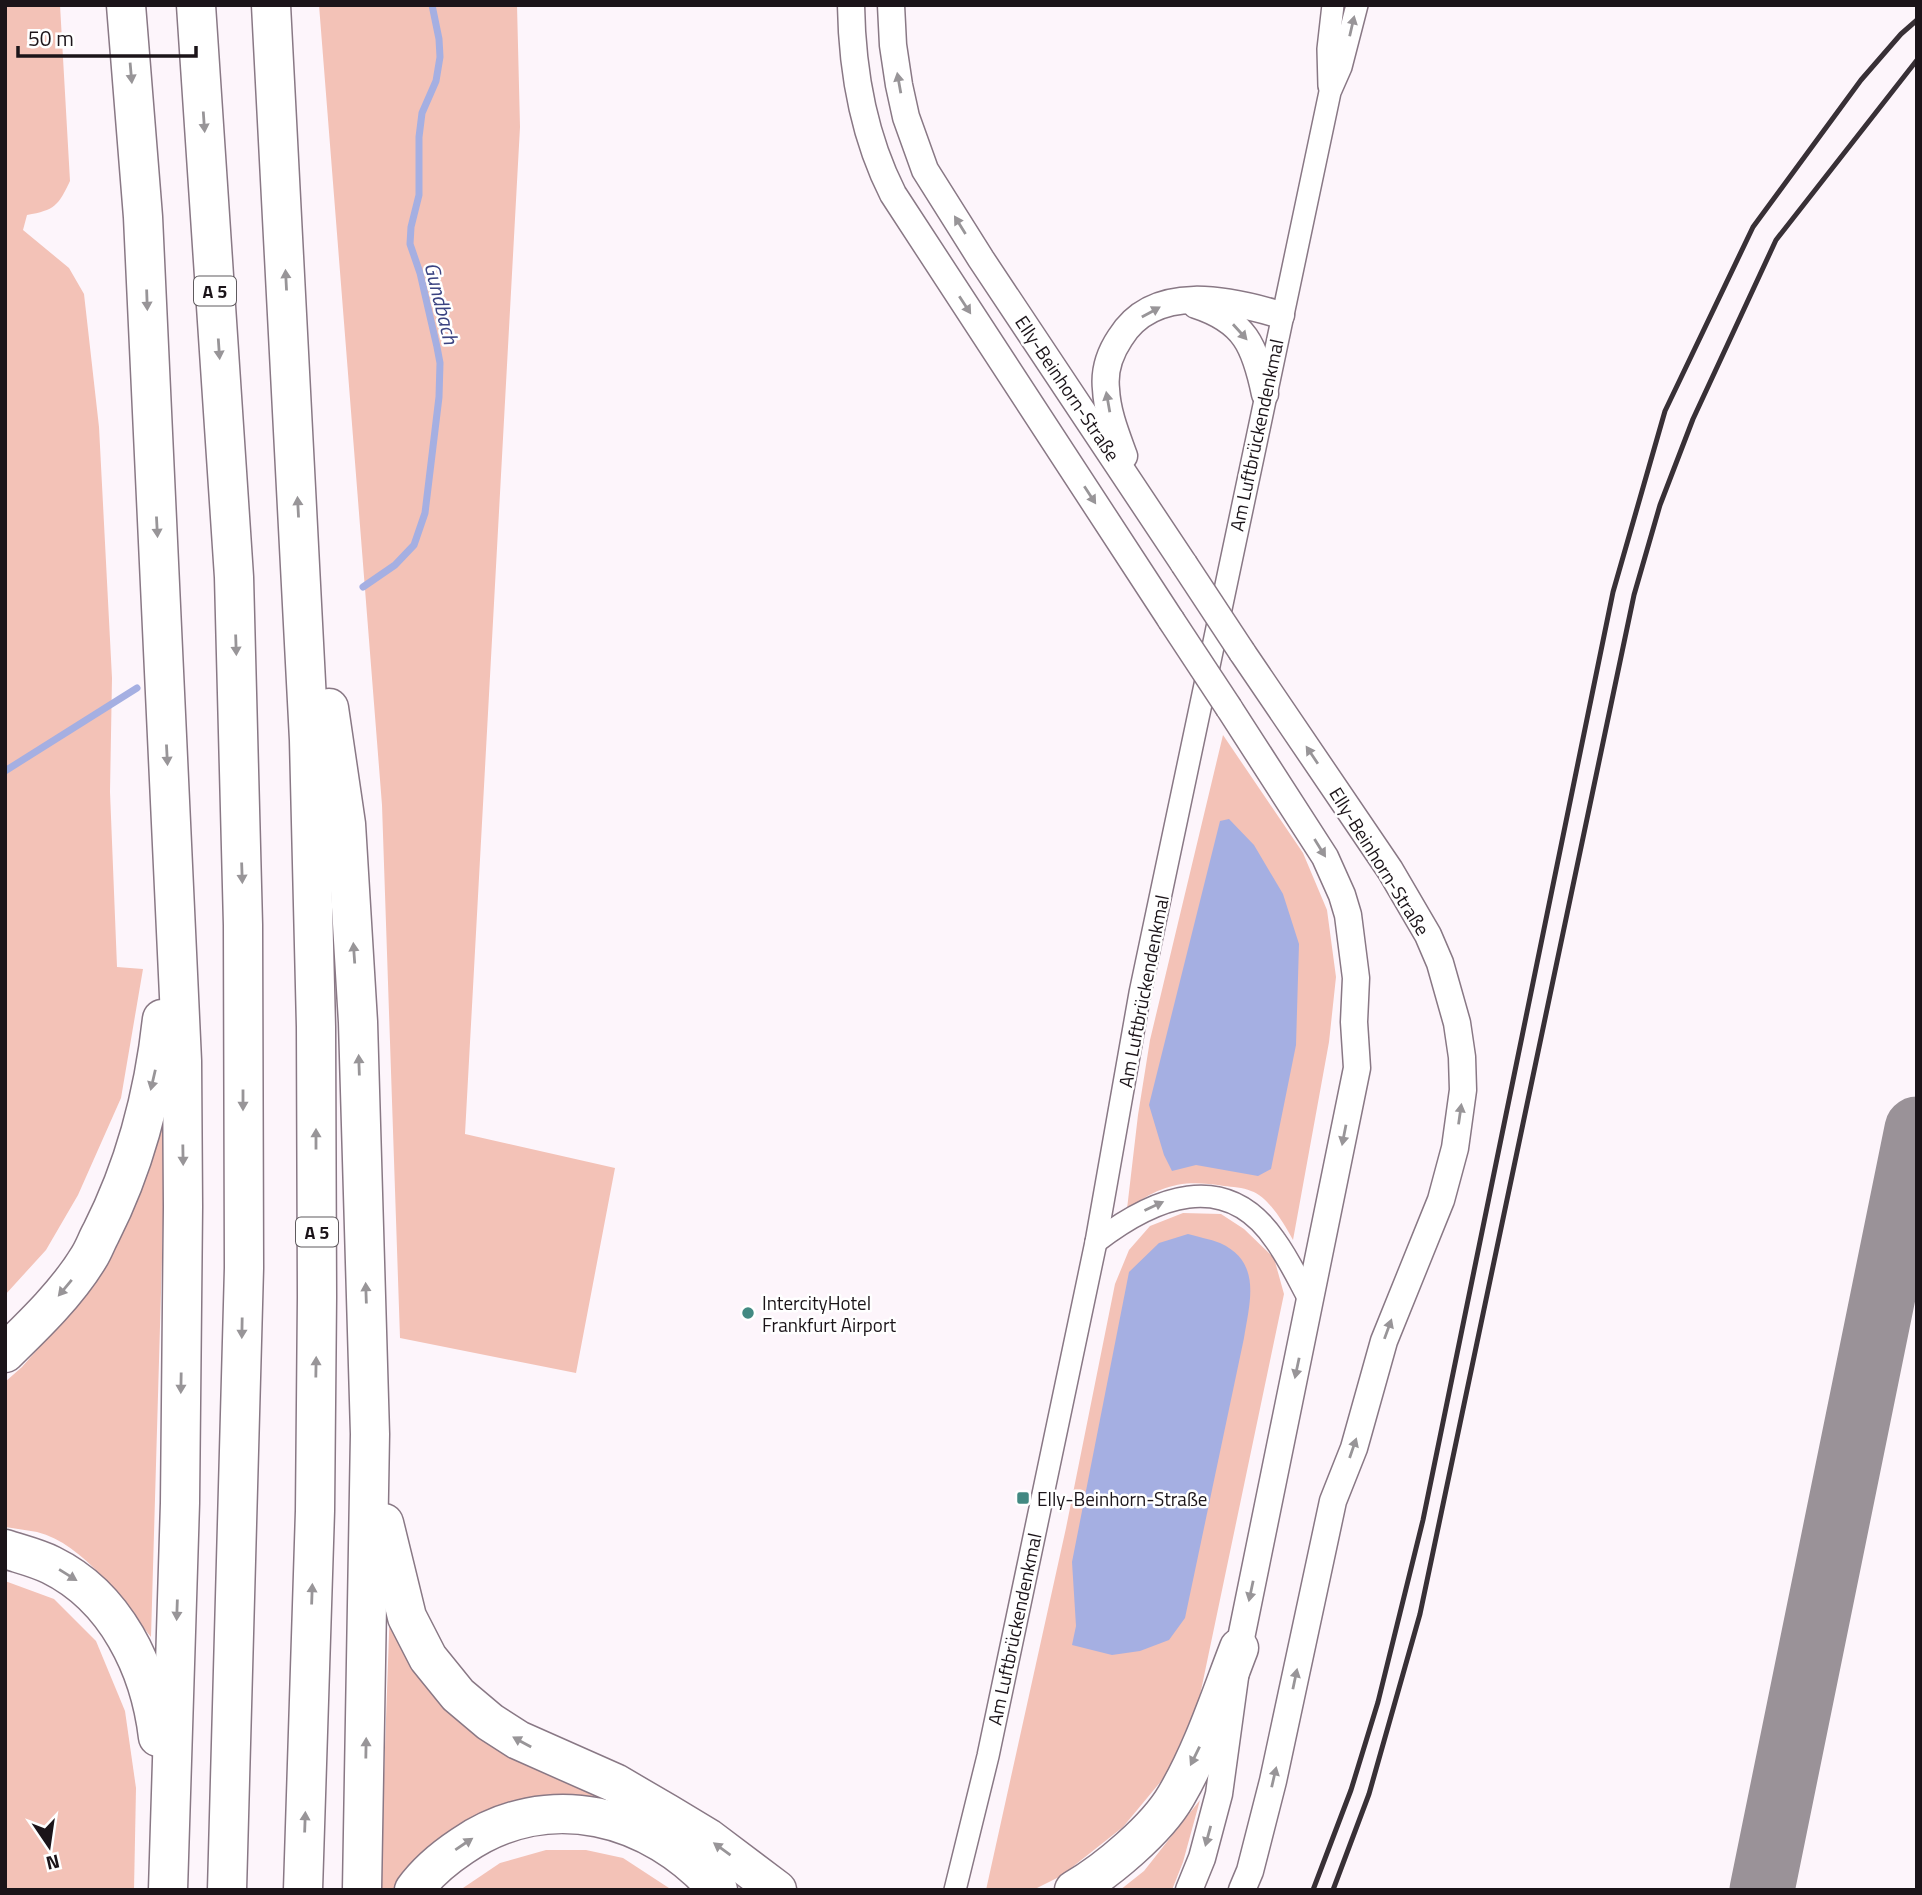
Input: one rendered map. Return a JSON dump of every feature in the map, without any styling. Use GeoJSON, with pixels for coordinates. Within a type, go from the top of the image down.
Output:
{"type":"FeatureCollection","features":[{"type":"Feature","properties":{"kind":"highway"},"geometry":{"type":"LineString","coordinates":[[126,5],[143,217],[182,1061],[180,1503],[168,1890]]}},
{"type":"Feature","properties":{"kind":"highway","name":"A 5"},"geometry":{"type":"LineString","coordinates":[[196,5],[234,577],[243,925],[243,1282],[227,1890]]}},
{"type":"Feature","properties":{"kind":"highway","name":"A 5"},"geometry":{"type":"LineString","coordinates":[[271,5],[302,575],[309,740],[315,1014],[315,1511],[303,1890]]}},
{"type":"Feature","properties":{"kind":"highway"},"geometry":{"type":"LineString","coordinates":[[302,575],[331,717],[346,824],[358,1022],[370,1434],[362,1890]]}},
{"type":"Feature","properties":{"kind":"highway"},"geometry":{"type":"LineString","coordinates":[[5,1353],[57,1298],[90,1256],[127,1174],[158,1058],[174,916]]}},
{"type":"Feature","properties":{"kind":"highway"},"geometry":{"type":"LineString","coordinates":[[370,1434],[379,1497],[401,1596],[421,1647],[446,1681],[469,1704],[503,1731],[534,1749],[615,1783],[708,1838],[777,1890]]}},
{"type":"Feature","properties":{"kind":"highway"},"geometry":{"type":"LineString","coordinates":[[5,1549],[51,1564],[76,1580],[103,1604],[124,1633],[154,1708],[170,1838]]}},
{"type":"Feature","properties":{"kind":"highway"},"geometry":{"type":"LineString","coordinates":[[1074,1890],[1115,1861],[1147,1832],[1175,1798],[1200,1746],[1239,1648]]}},
{"type":"Feature","properties":{"kind":"highway"},"geometry":{"type":"LineString","coordinates":[[414,1890],[440,1862],[480,1834],[504,1823],[531,1816],[567,1813],[614,1821],[650,1834],[688,1859],[718,1890]]}},
{"type":"Feature","properties":{"kind":"street","name":"Elly-Beinhorn-Straße"},"geometry":{"type":"LineString","coordinates":[[851,5],[851,31],[870,137],[883,175],[893,194],[1325,857],[1342,895],[1353,947],[1357,1068],[1239,1648],[1219,1794],[1202,1858],[1189,1890]]}},
{"type":"Feature","properties":{"kind":"street","name":"Elly-Beinhorn-Straße"},"geometry":{"type":"LineString","coordinates":[[891,5],[893,45],[905,117],[925,170],[1242,652],[1390,870],[1428,935],[1440,963],[1455,1013],[1462,1057],[1463,1090],[1455,1148],[1441,1200],[1384,1341],[1354,1448],[1333,1501],[1273,1781],[1250,1871],[1242,1890]]}},
{"type":"Feature","properties":{"kind":"street","name":"Am Luftbrückendenkmal"},"geometry":{"type":"LineString","coordinates":[[1330,92],[1328,49],[1333,5]]}},
{"type":"Feature","properties":{"kind":"street","name":"Am Luftbrückendenkmal"},"geometry":{"type":"LineString","coordinates":[[955,1890],[988,1756],[1096,1242],[1140,993],[1281,315],[1330,92],[1341,67],[1357,5]]}},
{"type":"Feature","properties":{"kind":"street"},"geometry":{"type":"LineString","coordinates":[[1136,490],[1109,411],[1106,389],[1107,368],[1115,345],[1131,323],[1153,309],[1181,302],[1219,300],[1246,304],[1281,315]]}},
{"type":"Feature","properties":{"kind":"street"},"geometry":{"type":"LineString","coordinates":[[1181,302],[1220,314],[1241,331],[1254,352],[1265,394]]}},
{"type":"Feature","properties":{"kind":"street"},"geometry":{"type":"LineString","coordinates":[[1096,1242],[1145,1210],[1169,1199],[1213,1197],[1233,1203],[1253,1215],[1274,1238],[1310,1301]]}},
{"type":"Feature","properties":{"kind":"shaded area"},"geometry":{"type":"Polygon","coordinates":[[[5,5],[60,5],[70,181],[54,206],[27,215],[23,230],[69,268],[84,294],[99,427],[112,678],[110,792],[117,967],[143,969],[121,1098],[78,1195],[46,1250],[5,1295],[5,5]]]}},
{"type":"Feature","properties":{"kind":"shaded area"},"geometry":{"type":"Polygon","coordinates":[[[319,5],[517,5],[520,127],[465,1134],[615,1168],[576,1373],[400,1338],[382,805],[319,5]]]}},
{"type":"Feature","properties":{"kind":"shaded area"},"geometry":{"type":"Polygon","coordinates":[[[1223,735],[1303,853],[1327,910],[1336,977],[1329,1042],[1293,1240],[1264,1199],[1241,1188],[1196,1183],[1173,1186],[1151,1194],[1127,1209],[1150,1040],[1223,735]]]}},
{"type":"Feature","properties":{"kind":"shaded area"},"geometry":{"type":"Polygon","coordinates":[[[167,1085],[151,1637],[115,1591],[71,1548],[37,1532],[5,1527],[5,1382],[22,1367],[84,1296],[167,1085]]]}},
{"type":"Feature","properties":{"kind":"shaded area"},"geometry":{"type":"Polygon","coordinates":[[[1183,1213],[1221,1214],[1244,1229],[1274,1258],[1284,1294],[1199,1700],[1167,1774],[1123,1827],[1061,1876],[1033,1890],[986,1890],[1066,1528],[1115,1284],[1129,1250],[1150,1226],[1183,1213]]]}},
{"type":"Feature","properties":{"kind":"shaded area"},"geometry":{"type":"Polygon","coordinates":[[[5,1581],[54,1599],[96,1641],[125,1711],[136,1788],[134,1890],[5,1890],[5,1581]]]}},
{"type":"Feature","properties":{"kind":"shaded area"},"geometry":{"type":"Polygon","coordinates":[[[390,1606],[409,1651],[603,1792],[600,1802],[400,1890],[380,1890],[390,1606]]]}},
{"type":"Feature","properties":{"kind":"shaded area"},"geometry":{"type":"Polygon","coordinates":[[[1200,1800],[1183,1862],[1172,1890],[1120,1890],[1144,1871],[1200,1800]]]}},
{"type":"Feature","properties":{"kind":"shaded area"},"geometry":{"type":"Polygon","coordinates":[[[546,1850],[586,1850],[623,1858],[672,1890],[460,1890],[500,1863],[546,1850]]]}},
{"type":"Feature","properties":{"kind":"water"},"geometry":{"type":"Polygon","coordinates":[[[1229,819],[1254,845],[1283,894],[1299,944],[1296,1045],[1271,1169],[1258,1176],[1196,1165],[1172,1171],[1164,1155],[1149,1105],[1220,821],[1229,819]]]}},
{"type":"Feature","properties":{"kind":"water"},"geometry":{"type":"Polygon","coordinates":[[[1188,1234],[1220,1243],[1233,1251],[1248,1272],[1250,1297],[1244,1338],[1185,1618],[1169,1640],[1140,1651],[1112,1655],[1072,1645],[1076,1626],[1072,1562],[1129,1272],[1159,1243],[1188,1234]]]}},
{"type":"Feature","properties":{"kind":"waterway","name":"Gundbach"},"geometry":{"type":"LineString","coordinates":[[363,587],[395,565],[414,545],[425,513],[439,397],[440,363],[437,347],[420,273],[410,244],[419,195],[419,137],[422,113],[436,81],[440,57],[432,5]]}},
{"type":"Feature","properties":{"kind":"waterway"},"geometry":{"type":"LineString","coordinates":[[5,771],[137,688]]}},
{"type":"Feature","properties":{"kind":"taxiway"},"geometry":{"type":"LineString","coordinates":[[1762,1890],[1917,1129]]}},
{"type":"Feature","properties":{"kind":"railway"},"geometry":{"type":"LineString","coordinates":[[1313,1890],[1351,1790],[1378,1702],[1423,1520],[1613,592],[1665,411],[1753,227],[1861,80],[1901,34],[1917,20]]}},
{"type":"Feature","properties":{"kind":"railway"},"geometry":{"type":"LineString","coordinates":[[1333,1890],[1369,1794],[1420,1614],[1634,595],[1660,505],[1693,419],[1776,240],[1917,60]]}},
{"type":"Feature","properties":{"kind":"place","name":"IntercityHotel Frankfurt Airport"},"geometry":{"type":"Point","coordinates":[748,1313]}},
{"type":"Feature","properties":{"kind":"place","name":"Elly-Beinhorn-Straße"},"geometry":{"type":"Point","coordinates":[1023,1498]}}]}
